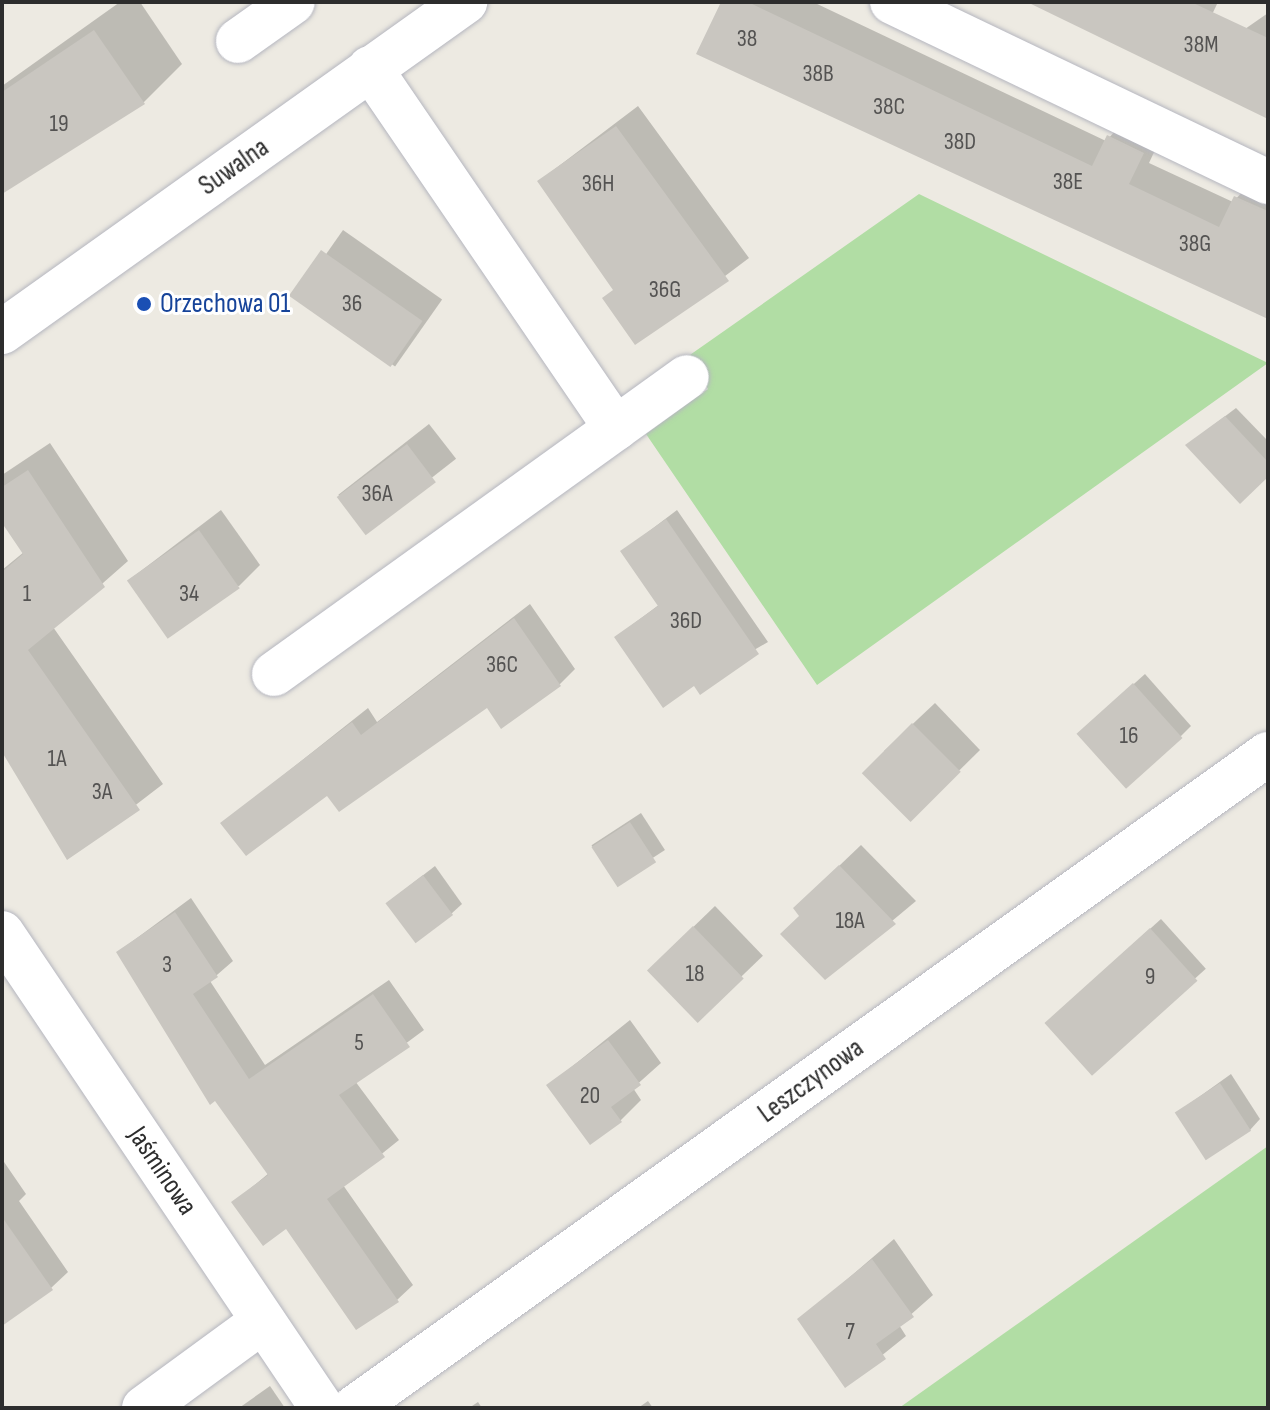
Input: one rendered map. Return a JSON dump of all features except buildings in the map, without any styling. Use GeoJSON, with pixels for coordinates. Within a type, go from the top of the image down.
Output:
{"type":"FeatureCollection","features":[{"type":"Feature","properties":{"kind":"street"},"geometry":{"type":"LineString","coordinates":[[238,41],[293,2]]}},
{"type":"Feature","properties":{"kind":"street","name":"Suwalna"},"geometry":{"type":"LineString","coordinates":[[2,332],[465,2]]}},
{"type":"Feature","properties":{"kind":"street"},"geometry":{"type":"LineString","coordinates":[[892,2],[1268,182]]}},
{"type":"Feature","properties":{"kind":"street"},"geometry":{"type":"LineString","coordinates":[[370,68],[616,428]]}},
{"type":"Feature","properties":{"kind":"street"},"geometry":{"type":"LineString","coordinates":[[274,674],[687,377]]}},
{"type":"Feature","properties":{"kind":"street","name":"Leszczynowa"},"geometry":{"type":"LineString","coordinates":[[354,1408],[1268,754]]}},
{"type":"Feature","properties":{"kind":"street","name":"Jaśminowa"},"geometry":{"type":"LineString","coordinates":[[2,933],[322,1408]]}},
{"type":"Feature","properties":{"kind":"street"},"geometry":{"type":"LineString","coordinates":[[144,1408],[263,1321]]}},
{"type":"Feature","properties":{"kind":"green space"},"geometry":{"type":"Polygon","coordinates":[[[919,194],[1268,363],[817,685],[646,434],[708,389],[687,357],[919,194]]]}},
{"type":"Feature","properties":{"kind":"green space"},"geometry":{"type":"Polygon","coordinates":[[[1268,1146],[1268,1408],[899,1408],[1268,1146]]]}},
{"type":"Feature","properties":{"kind":"place","name":"Orzechowa 01"},"geometry":{"type":"Point","coordinates":[144,304]}}]}
